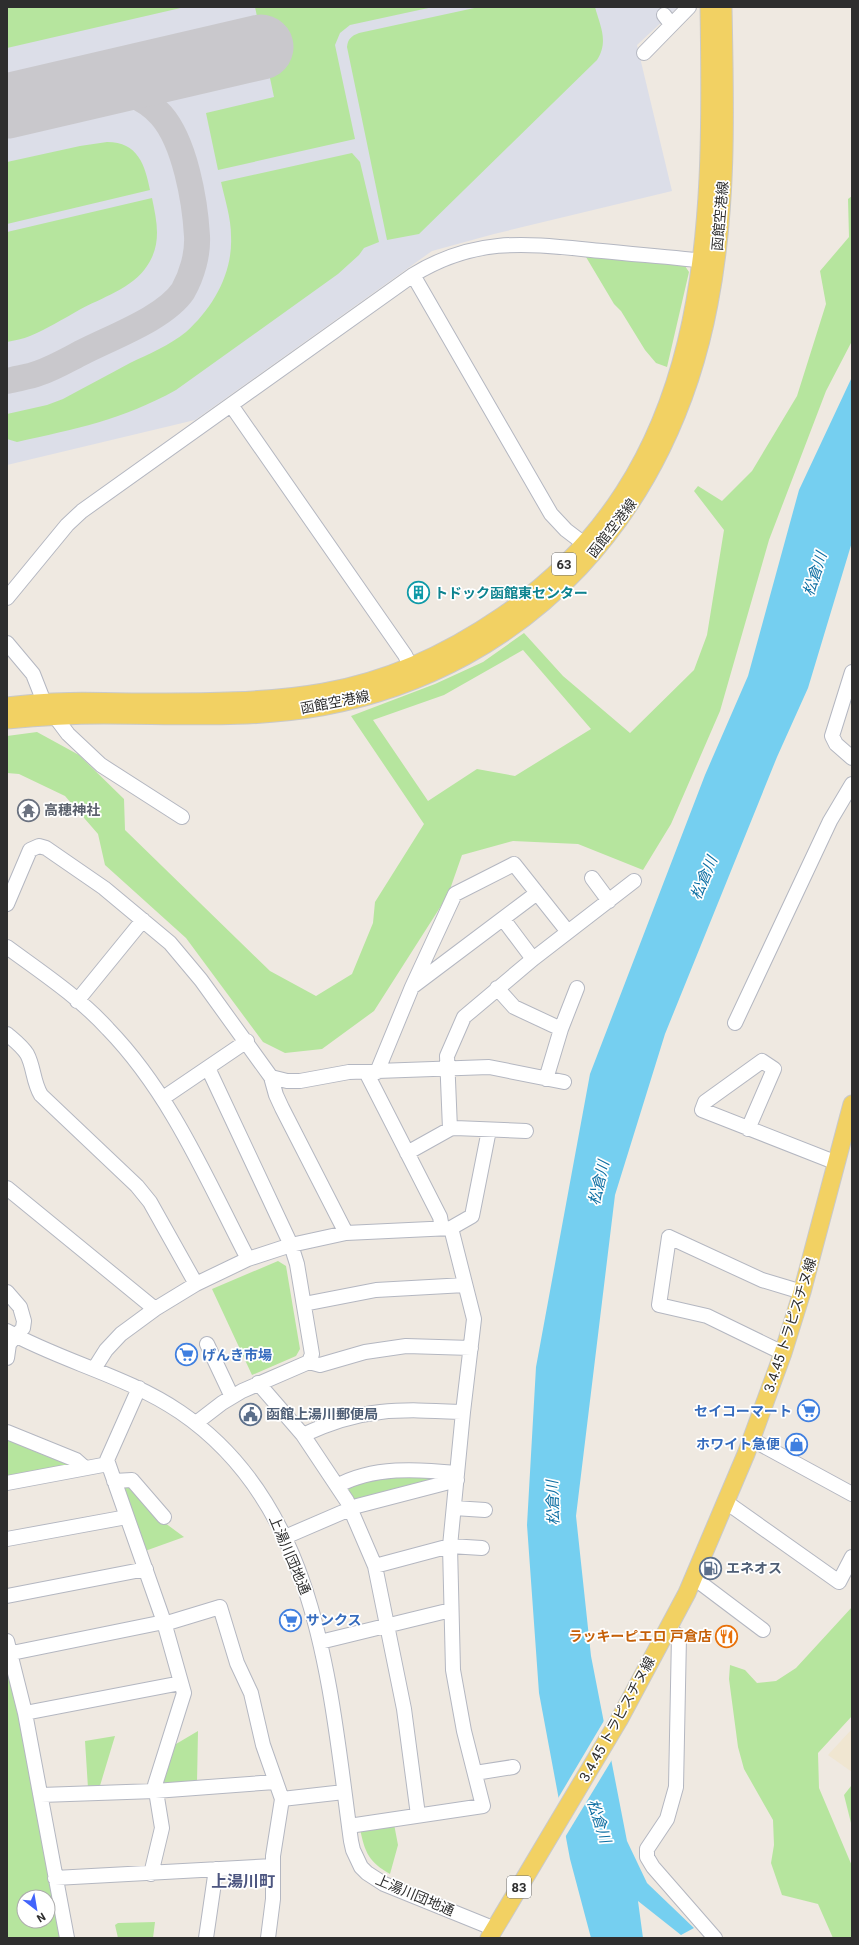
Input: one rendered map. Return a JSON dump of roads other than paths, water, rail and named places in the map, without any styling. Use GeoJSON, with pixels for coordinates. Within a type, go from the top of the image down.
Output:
{"type":"FeatureCollection","features":[{"type":"Feature","properties":{"kind":"main road","name":"函館空港線"},"geometry":{"type":"LineString","coordinates":[[709,7],[710,145],[707,217],[709,262]]}},
{"type":"Feature","properties":{"kind":"main road","name":"函館空港線"},"geometry":{"type":"LineString","coordinates":[[7,706],[49,709],[254,700],[344,688],[414,673],[511,610],[589,548],[626,488],[658,428],[681,365],[692,318],[721,217],[724,145],[723,7]]}},
{"type":"Feature","properties":{"kind":"main road","name":"函館空港線"},"geometry":{"type":"LineString","coordinates":[[7,720],[49,709]]}},
{"type":"Feature","properties":{"kind":"main road","name":"3.4.45 トラピスチヌ線"},"geometry":{"type":"LineString","coordinates":[[492,1933],[619,1720],[694,1578],[751,1439],[783,1353],[802,1292],[852,1104]]}},
{"type":"Feature","properties":{"kind":"street"},"geometry":{"type":"LineString","coordinates":[[644,53],[668,20],[688,7]]}},
{"type":"Feature","properties":{"kind":"street"},"geometry":{"type":"LineString","coordinates":[[7,598],[67,525],[82,511],[413,275],[438,260],[472,249],[507,244],[546,246],[709,262]]}},
{"type":"Feature","properties":{"kind":"street"},"geometry":{"type":"LineString","coordinates":[[413,275],[542,496],[551,514],[566,530],[589,548]]}},
{"type":"Feature","properties":{"kind":"street"},"geometry":{"type":"LineString","coordinates":[[231,405],[405,655],[414,673]]}},
{"type":"Feature","properties":{"kind":"street"},"geometry":{"type":"LineString","coordinates":[[7,643],[33,674],[49,709],[68,734],[101,766],[182,817]]}},
{"type":"Feature","properties":{"kind":"street"},"geometry":{"type":"LineString","coordinates":[[852,672],[832,736],[836,744],[852,758]]}},
{"type":"Feature","properties":{"kind":"street"},"geometry":{"type":"LineString","coordinates":[[735,1024],[830,820],[852,784]]}},
{"type":"Feature","properties":{"kind":"street"},"geometry":{"type":"LineString","coordinates":[[7,904],[27,855],[32,848],[39,846],[46,848],[104,888],[170,943],[202,980],[247,1041],[271,1077],[279,1101],[346,1233]]}},
{"type":"Feature","properties":{"kind":"street"},"geometry":{"type":"LineString","coordinates":[[349,1826],[483,1806],[464,1731],[453,1670],[451,1610],[450,1546],[474,1319],[447,1228],[407,1153],[376,1068],[455,894],[514,864],[568,932]]}},
{"type":"Feature","properties":{"kind":"street"},"geometry":{"type":"LineString","coordinates":[[592,878],[609,901]]}},
{"type":"Feature","properties":{"kind":"street"},"geometry":{"type":"LineString","coordinates":[[450,1129],[447,1064],[464,1017],[533,959],[634,881]]}},
{"type":"Feature","properties":{"kind":"street"},"geometry":{"type":"LineString","coordinates":[[412,987],[537,893]]}},
{"type":"Feature","properties":{"kind":"street"},"geometry":{"type":"LineString","coordinates":[[503,919],[533,959]]}},
{"type":"Feature","properties":{"kind":"street"},"geometry":{"type":"LineString","coordinates":[[77,1001],[143,920]]}},
{"type":"Feature","properties":{"kind":"street"},"geometry":{"type":"LineString","coordinates":[[7,947],[77,1001],[108,1028],[128,1052],[163,1098],[248,1259]]}},
{"type":"Feature","properties":{"kind":"street"},"geometry":{"type":"LineString","coordinates":[[497,988],[514,1007],[561,1029]]}},
{"type":"Feature","properties":{"kind":"street"},"geometry":{"type":"LineString","coordinates":[[546,1079],[561,1029],[577,988]]}},
{"type":"Feature","properties":{"kind":"street"},"geometry":{"type":"LineString","coordinates":[[7,1034],[20,1045],[27,1054],[34,1083],[41,1095],[129,1177],[144,1194],[196,1284]]}},
{"type":"Feature","properties":{"kind":"street"},"geometry":{"type":"LineString","coordinates":[[163,1098],[247,1041]]}},
{"type":"Feature","properties":{"kind":"street"},"geometry":{"type":"LineString","coordinates":[[748,1128],[774,1069],[762,1061],[705,1102],[702,1110],[836,1163]]}},
{"type":"Feature","properties":{"kind":"street"},"geometry":{"type":"LineString","coordinates":[[271,1077],[287,1082],[376,1068],[447,1064],[489,1067],[564,1082]]}},
{"type":"Feature","properties":{"kind":"street"},"geometry":{"type":"LineString","coordinates":[[208,1068],[291,1245],[297,1264],[312,1354],[309,1362]]}},
{"type":"Feature","properties":{"kind":"street"},"geometry":{"type":"LineString","coordinates":[[407,1153],[450,1129],[455,1128],[526,1132]]}},
{"type":"Feature","properties":{"kind":"street"},"geometry":{"type":"LineString","coordinates":[[94,1369],[106,1350],[121,1334],[155,1309],[196,1284],[248,1259],[291,1245],[346,1233],[447,1228],[472,1216],[489,1130]]}},
{"type":"Feature","properties":{"kind":"street"},"geometry":{"type":"LineString","coordinates":[[7,1188],[155,1309]]}},
{"type":"Feature","properties":{"kind":"street"},"geometry":{"type":"LineString","coordinates":[[783,1353],[707,1316],[659,1305],[669,1237],[762,1280],[802,1292]]}},
{"type":"Feature","properties":{"kind":"street"},"geometry":{"type":"LineString","coordinates":[[304,1304],[376,1290],[465,1285]]}},
{"type":"Feature","properties":{"kind":"street"},"geometry":{"type":"LineString","coordinates":[[7,1292],[17,1302],[24,1317],[23,1328],[11,1334],[7,1358]]}},
{"type":"Feature","properties":{"kind":"street","name":"上湯川団地通"},"geometry":{"type":"LineString","coordinates":[[11,1334],[45,1350],[139,1388],[180,1412],[196,1423],[220,1444],[246,1473],[263,1496],[285,1537],[307,1594],[320,1642],[334,1720],[353,1850],[361,1867],[384,1884],[492,1933]]}},
{"type":"Feature","properties":{"kind":"street"},"geometry":{"type":"LineString","coordinates":[[207,1344],[232,1397]]}},
{"type":"Feature","properties":{"kind":"street"},"geometry":{"type":"LineString","coordinates":[[196,1423],[232,1397],[258,1383],[309,1362],[320,1365],[365,1352],[406,1346],[471,1348]]}},
{"type":"Feature","properties":{"kind":"street"},"geometry":{"type":"LineString","coordinates":[[258,1383],[303,1435],[337,1486],[350,1509],[375,1566],[404,1709],[418,1815]]}},
{"type":"Feature","properties":{"kind":"street"},"geometry":{"type":"LineString","coordinates":[[139,1388],[106,1460],[146,1569],[164,1623],[184,1693],[154,1785],[162,1828],[151,1874]]}},
{"type":"Feature","properties":{"kind":"street"},"geometry":{"type":"LineString","coordinates":[[303,1435],[341,1419],[377,1412],[401,1410],[463,1412]]}},
{"type":"Feature","properties":{"kind":"street"},"geometry":{"type":"LineString","coordinates":[[7,1432],[76,1460],[85,1468]]}},
{"type":"Feature","properties":{"kind":"street"},"geometry":{"type":"LineString","coordinates":[[751,1439],[852,1494]]}},
{"type":"Feature","properties":{"kind":"street"},"geometry":{"type":"LineString","coordinates":[[7,1483],[108,1464]]}},
{"type":"Feature","properties":{"kind":"street"},"geometry":{"type":"LineString","coordinates":[[337,1486],[355,1477],[384,1472],[426,1470],[457,1477]]}},
{"type":"Feature","properties":{"kind":"street"},"geometry":{"type":"LineString","coordinates":[[285,1537],[350,1509],[457,1477]]}},
{"type":"Feature","properties":{"kind":"street"},"geometry":{"type":"LineString","coordinates":[[114,1481],[132,1480],[164,1517]]}},
{"type":"Feature","properties":{"kind":"street"},"geometry":{"type":"LineString","coordinates":[[726,1502],[839,1582],[852,1557]]}},
{"type":"Feature","properties":{"kind":"street"},"geometry":{"type":"LineString","coordinates":[[454,1508],[485,1510]]}},
{"type":"Feature","properties":{"kind":"street"},"geometry":{"type":"LineString","coordinates":[[7,1540],[127,1517]]}},
{"type":"Feature","properties":{"kind":"street"},"geometry":{"type":"LineString","coordinates":[[375,1566],[450,1546],[482,1548]]}},
{"type":"Feature","properties":{"kind":"street"},"geometry":{"type":"LineString","coordinates":[[7,1596],[146,1569]]}},
{"type":"Feature","properties":{"kind":"street"},"geometry":{"type":"LineString","coordinates":[[694,1578],[763,1630]]}},
{"type":"Feature","properties":{"kind":"street"},"geometry":{"type":"LineString","coordinates":[[67,1938],[25,1713],[8,1650],[164,1623],[220,1607],[237,1663],[251,1693],[275,1782],[282,1800],[273,1866],[274,1899],[268,1938]]}},
{"type":"Feature","properties":{"kind":"street"},"geometry":{"type":"LineString","coordinates":[[320,1642],[451,1610]]}},
{"type":"Feature","properties":{"kind":"street"},"geometry":{"type":"LineString","coordinates":[[667,1629],[679,1636],[676,1787],[667,1819],[647,1849],[647,1857],[715,1938]]}},
{"type":"Feature","properties":{"kind":"street"},"geometry":{"type":"LineString","coordinates":[[25,1713],[181,1683]]}},
{"type":"Feature","properties":{"kind":"street"},"geometry":{"type":"LineString","coordinates":[[475,1773],[513,1767]]}},
{"type":"Feature","properties":{"kind":"street"},"geometry":{"type":"LineString","coordinates":[[41,1794],[155,1791],[275,1782]]}},
{"type":"Feature","properties":{"kind":"street"},"geometry":{"type":"LineString","coordinates":[[282,1800],[344,1792]]}},
{"type":"Feature","properties":{"kind":"street"},"geometry":{"type":"LineString","coordinates":[[55,1878],[151,1874],[273,1866]]}},
{"type":"Feature","properties":{"kind":"street"},"geometry":{"type":"LineString","coordinates":[[206,1938],[216,1869]]}},
{"type":"Feature","properties":{"kind":"water","name":"松倉川"},"geometry":{"type":"Polygon","coordinates":[[[852,377],[852,542],[808,688],[777,757],[665,1034],[615,1195],[576,1516],[591,1656],[627,1841],[647,1883],[694,1928],[681,1935],[638,1901],[643,1938],[591,1938],[570,1859],[539,1693],[527,1525],[536,1367],[590,1074],[705,775],[748,676],[799,490],[852,377]]]}},
{"type":"Feature","properties":{"kind":"place","name":"トドック函館東センター"},"geometry":{"type":"Point","coordinates":[418,593]}},
{"type":"Feature","properties":{"kind":"place","name":"高穂神社"},"geometry":{"type":"Point","coordinates":[29,810]}},
{"type":"Feature","properties":{"kind":"place","name":"げんき市場"},"geometry":{"type":"Point","coordinates":[187,1355]}},
{"type":"Feature","properties":{"kind":"place","name":"セイコーマート"},"geometry":{"type":"Point","coordinates":[808,1411]}},
{"type":"Feature","properties":{"kind":"place","name":"函館上湯川郵便局"},"geometry":{"type":"Point","coordinates":[250,1414]}},
{"type":"Feature","properties":{"kind":"place","name":"ホワイト急便"},"geometry":{"type":"Point","coordinates":[796,1444]}},
{"type":"Feature","properties":{"kind":"place","name":"エネオス"},"geometry":{"type":"Point","coordinates":[711,1568]}},
{"type":"Feature","properties":{"kind":"place","name":"サンクス"},"geometry":{"type":"Point","coordinates":[291,1620]}},
{"type":"Feature","properties":{"kind":"place","name":"ラッキーピエロ 戸倉店"},"geometry":{"type":"Point","coordinates":[727,1636]}},
{"type":"Feature","properties":{"kind":"district","name":"上湯川町"},"geometry":{"type":"Point","coordinates":[243,1881]}}]}
